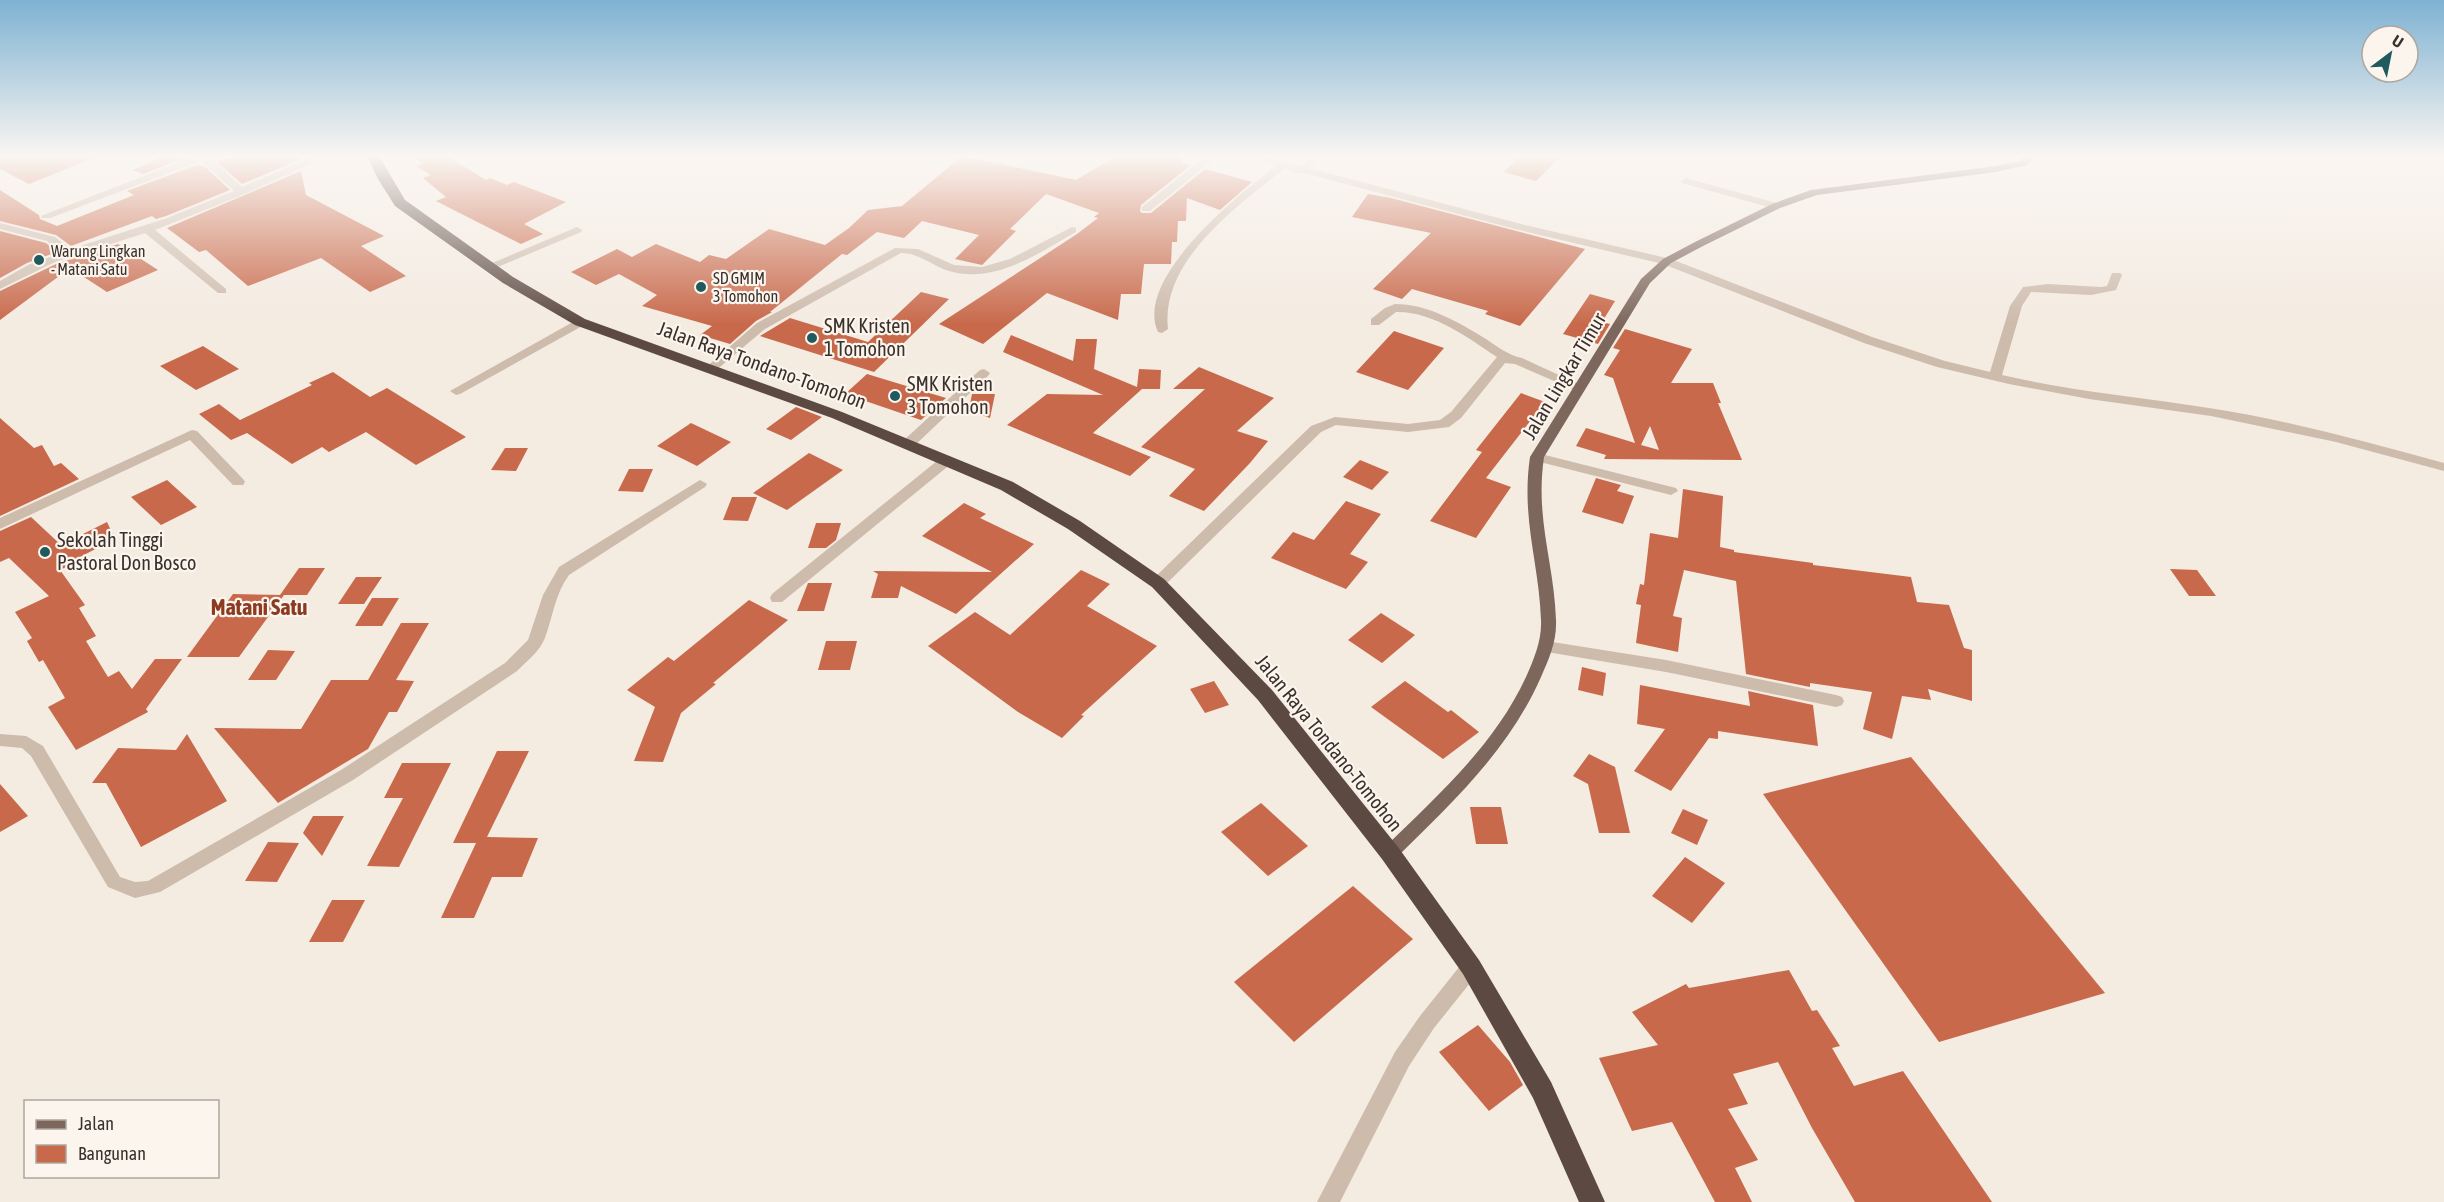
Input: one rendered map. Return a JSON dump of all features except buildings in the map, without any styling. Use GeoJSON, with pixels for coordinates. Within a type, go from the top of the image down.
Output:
{"type":"FeatureCollection","features":[{"type":"Feature","properties":{"kind":"highway","name":"Jalan Raya Tondano-Tomohon"},"geometry":{"type":"LineString","coordinates":[[413,212],[489,267],[580,322],[837,415],[1017,491],[1074,525],[1158,583],[1265,695],[1390,852],[1471,967],[1542,1090],[1592,1202]]}},
{"type":"Feature","properties":{"kind":"main road","name":"Jalan Lingkar Timur"},"geometry":{"type":"LineString","coordinates":[[1390,852],[1476,768],[1508,728],[1526,698],[1546,647],[1549,614],[1533,501],[1533,479],[1537,458],[1645,281],[1667,261],[1764,212]]}},
{"type":"Feature","properties":{"kind":"street"},"geometry":{"type":"LineString","coordinates":[[46,216],[56,212]]}},
{"type":"Feature","properties":{"kind":"street"},"geometry":{"type":"LineString","coordinates":[[0,286],[17,276],[70,254],[147,229],[188,212]]}},
{"type":"Feature","properties":{"kind":"street"},"geometry":{"type":"LineString","coordinates":[[1162,329],[1161,303],[1168,287],[1188,253],[1208,228],[1227,212]]}},
{"type":"Feature","properties":{"kind":"street"},"geometry":{"type":"LineString","coordinates":[[1461,212],[1667,261],[1868,340],[1941,364],[2089,395],[2211,412],[2337,438],[2444,467]]}},
{"type":"Feature","properties":{"kind":"street"},"geometry":{"type":"LineString","coordinates":[[0,226],[51,238],[70,254]]}},
{"type":"Feature","properties":{"kind":"street"},"geometry":{"type":"LineString","coordinates":[[147,229],[222,291]]}},
{"type":"Feature","properties":{"kind":"street"},"geometry":{"type":"LineString","coordinates":[[489,267],[577,230]]}},
{"type":"Feature","properties":{"kind":"street"},"geometry":{"type":"LineString","coordinates":[[710,369],[761,326],[899,250],[915,249],[953,269],[983,270],[1023,256],[1072,230]]}},
{"type":"Feature","properties":{"kind":"street"},"geometry":{"type":"LineString","coordinates":[[1995,377],[2016,306],[2027,289],[2047,287],[2100,292],[2112,288],[2116,275]]}},
{"type":"Feature","properties":{"kind":"street"},"geometry":{"type":"LineString","coordinates":[[1376,322],[1388,311],[1397,308],[1409,309],[1466,331],[1506,358],[1579,387]]}},
{"type":"Feature","properties":{"kind":"street"},"geometry":{"type":"LineString","coordinates":[[456,391],[580,322]]}},
{"type":"Feature","properties":{"kind":"street"},"geometry":{"type":"LineString","coordinates":[[1158,583],[1316,429],[1335,421],[1408,428],[1444,424],[1456,415],[1498,360],[1506,358]]}},
{"type":"Feature","properties":{"kind":"street"},"geometry":{"type":"LineString","coordinates":[[908,444],[984,373]]}},
{"type":"Feature","properties":{"kind":"street"},"geometry":{"type":"LineString","coordinates":[[0,524],[192,434],[238,482]]}},
{"type":"Feature","properties":{"kind":"street"},"geometry":{"type":"LineString","coordinates":[[1537,458],[1671,491]]}},
{"type":"Feature","properties":{"kind":"street"},"geometry":{"type":"LineString","coordinates":[[777,598],[947,460]]}},
{"type":"Feature","properties":{"kind":"street"},"geometry":{"type":"LineString","coordinates":[[0,740],[26,742],[37,751],[114,882],[128,891],[147,890],[347,774],[511,667],[527,653],[536,639],[547,599],[556,580],[564,571],[700,484]]}},
{"type":"Feature","properties":{"kind":"street"},"geometry":{"type":"LineString","coordinates":[[1546,647],[1666,666],[1836,701]]}},
{"type":"Feature","properties":{"kind":"street"},"geometry":{"type":"LineString","coordinates":[[1328,1202],[1402,1059],[1427,1022],[1471,967]]}},
{"type":"Feature","properties":{"kind":"place","name":"Warung Lingkan - Matani Satu"},"geometry":{"type":"Point","coordinates":[39,260]}},
{"type":"Feature","properties":{"kind":"place","name":"SD GMIM 3 Tomohon"},"geometry":{"type":"Point","coordinates":[701,287]}},
{"type":"Feature","properties":{"kind":"place","name":"SMK Kristen 1 Tomohon"},"geometry":{"type":"Point","coordinates":[812,338]}},
{"type":"Feature","properties":{"kind":"place","name":"SMK Kristen 3 Tomohon"},"geometry":{"type":"Point","coordinates":[895,396]}},
{"type":"Feature","properties":{"kind":"place","name":"Sekolah Tinggi Pastoral Don Bosco"},"geometry":{"type":"Point","coordinates":[45,552]}},
{"type":"Feature","properties":{"kind":"district","name":"Matani Satu"},"geometry":{"type":"Point","coordinates":[259,607]}}]}
